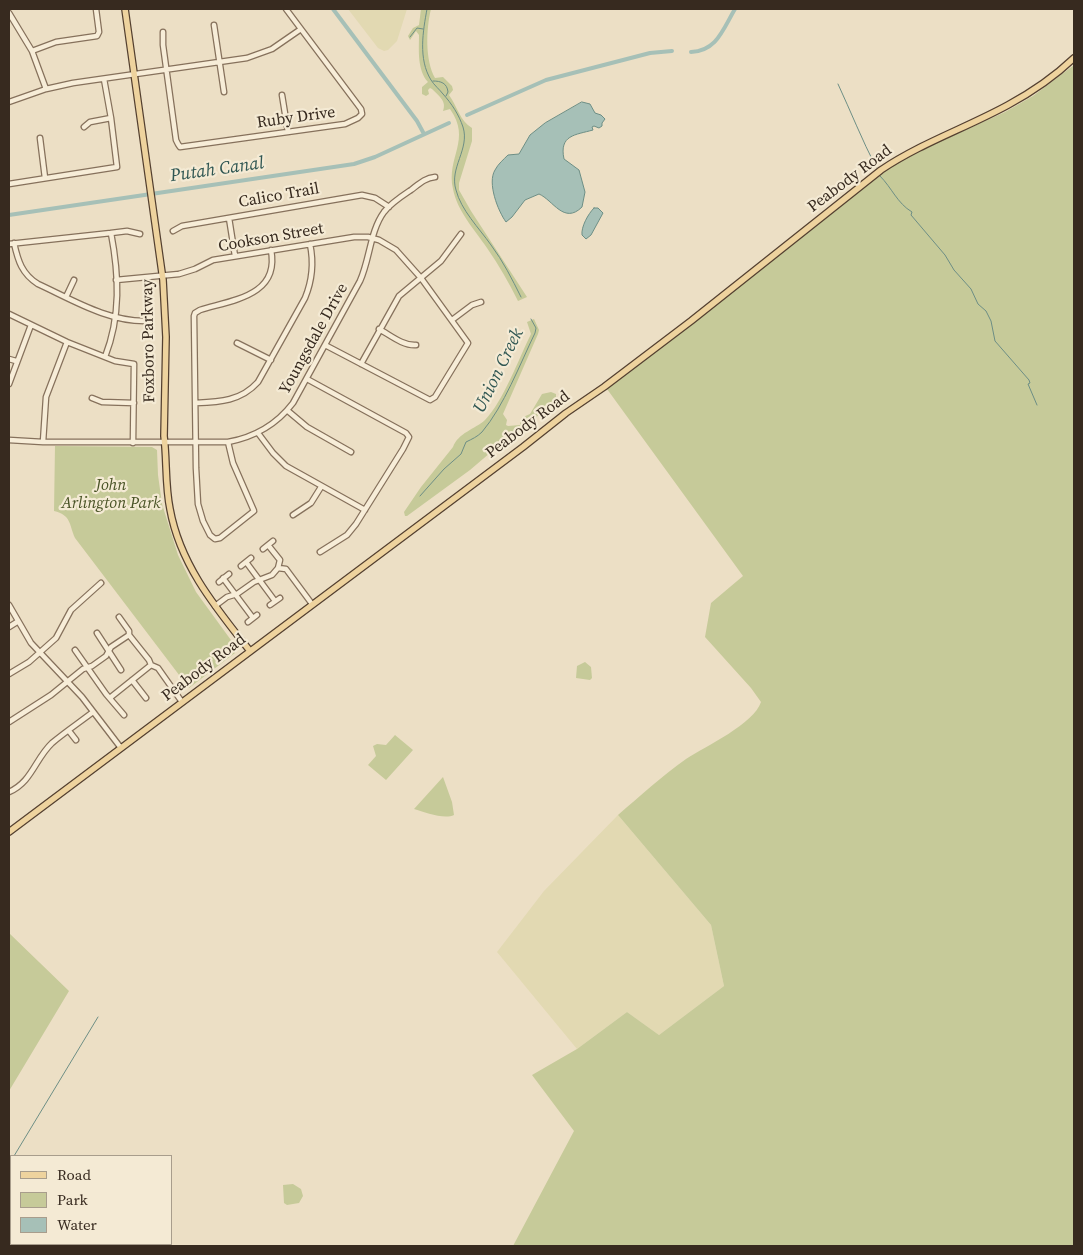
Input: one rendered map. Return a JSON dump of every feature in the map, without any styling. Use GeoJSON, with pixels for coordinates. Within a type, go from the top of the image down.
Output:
{"type":"FeatureCollection","features":[{"type":"Feature","properties":{"kind":"main road","name":"Foxboro Parkway"},"geometry":{"type":"LineString","coordinates":[[125,9],[152,190],[162,275],[166,337],[164,443],[167,490],[173,522],[192,572],[215,606],[250,651]]}},
{"type":"Feature","properties":{"kind":"main road","name":"Peabody Road"},"geometry":{"type":"LineString","coordinates":[[9,832],[566,413],[604,387],[882,170],[914,150],[1018,99],[1045,82],[1074,58]]}},
{"type":"Feature","properties":{"kind":"street"},"geometry":{"type":"LineString","coordinates":[[32,51],[56,42],[97,36],[99,32],[96,9]]}},
{"type":"Feature","properties":{"kind":"street","name":"Ruby Drive"},"geometry":{"type":"LineString","coordinates":[[166,70],[176,141],[179,146],[184,147],[345,124],[358,118],[362,114],[361,109],[286,9]]}},
{"type":"Feature","properties":{"kind":"street"},"geometry":{"type":"LineString","coordinates":[[9,13],[32,51],[46,89]]}},
{"type":"Feature","properties":{"kind":"street"},"geometry":{"type":"LineString","coordinates":[[214,25],[224,92]]}},
{"type":"Feature","properties":{"kind":"street"},"geometry":{"type":"LineString","coordinates":[[9,102],[46,89],[247,58],[279,45],[301,29]]}},
{"type":"Feature","properties":{"kind":"street"},"geometry":{"type":"LineString","coordinates":[[163,32],[166,70]]}},
{"type":"Feature","properties":{"kind":"street"},"geometry":{"type":"LineString","coordinates":[[9,184],[117,167],[112,118],[104,79]]}},
{"type":"Feature","properties":{"kind":"street"},"geometry":{"type":"LineString","coordinates":[[282,95],[288,132]]}},
{"type":"Feature","properties":{"kind":"street"},"geometry":{"type":"LineString","coordinates":[[84,127],[90,122],[112,118]]}},
{"type":"Feature","properties":{"kind":"street"},"geometry":{"type":"LineString","coordinates":[[40,138],[45,178]]}},
{"type":"Feature","properties":{"kind":"street"},"geometry":{"type":"LineString","coordinates":[[389,207],[425,180],[434,177]]}},
{"type":"Feature","properties":{"kind":"street","name":"Calico Trail"},"geometry":{"type":"LineString","coordinates":[[173,231],[182,226],[362,196],[375,198],[389,207]]}},
{"type":"Feature","properties":{"kind":"street","name":"Youngsdale Drive"},"geometry":{"type":"LineString","coordinates":[[9,440],[133,443],[228,442],[258,433],[271,425],[288,410],[307,379],[364,273],[381,216],[389,207]]}},
{"type":"Feature","properties":{"kind":"street"},"geometry":{"type":"LineString","coordinates":[[229,218],[235,256]]}},
{"type":"Feature","properties":{"kind":"street"},"geometry":{"type":"LineString","coordinates":[[140,234],[127,231],[111,232],[12,244],[19,263],[25,272],[38,284],[98,312],[115,317],[147,321]]}},
{"type":"Feature","properties":{"kind":"street"},"geometry":{"type":"LineString","coordinates":[[105,357],[118,297],[111,232]]}},
{"type":"Feature","properties":{"kind":"street"},"geometry":{"type":"LineString","coordinates":[[361,364],[399,296],[441,261],[461,234]]}},
{"type":"Feature","properties":{"kind":"street","name":"Cookson Street"},"geometry":{"type":"LineString","coordinates":[[116,280],[188,272],[213,260],[271,250],[354,237],[373,239]]}},
{"type":"Feature","properties":{"kind":"street"},"geometry":{"type":"LineString","coordinates":[[325,344],[427,399],[433,400],[467,346],[465,339],[421,278],[396,250],[373,239]]}},
{"type":"Feature","properties":{"kind":"street"},"geometry":{"type":"LineString","coordinates":[[196,403],[222,402],[242,395],[258,382],[310,287],[312,271],[310,244]]}},
{"type":"Feature","properties":{"kind":"street"},"geometry":{"type":"LineString","coordinates":[[228,442],[236,471],[254,510],[250,516],[217,540],[213,539],[210,535],[200,514],[197,487],[195,313],[253,293],[263,286],[272,271],[271,250]]}},
{"type":"Feature","properties":{"kind":"street"},"geometry":{"type":"LineString","coordinates":[[66,297],[74,280]]}},
{"type":"Feature","properties":{"kind":"street"},"geometry":{"type":"LineString","coordinates":[[452,320],[472,305],[481,302]]}},
{"type":"Feature","properties":{"kind":"street"},"geometry":{"type":"LineString","coordinates":[[9,314],[67,342],[105,357],[134,364],[133,443]]}},
{"type":"Feature","properties":{"kind":"street"},"geometry":{"type":"LineString","coordinates":[[9,384],[30,325]]}},
{"type":"Feature","properties":{"kind":"street"},"geometry":{"type":"LineString","coordinates":[[379,329],[402,342],[416,345]]}},
{"type":"Feature","properties":{"kind":"street"},"geometry":{"type":"LineString","coordinates":[[43,442],[46,397],[67,342]]}},
{"type":"Feature","properties":{"kind":"street"},"geometry":{"type":"LineString","coordinates":[[237,343],[246,345],[271,360]]}},
{"type":"Feature","properties":{"kind":"street"},"geometry":{"type":"LineString","coordinates":[[9,359],[16,361]]}},
{"type":"Feature","properties":{"kind":"street"},"geometry":{"type":"LineString","coordinates":[[307,379],[408,435],[408,442],[365,510],[346,535],[320,552]]}},
{"type":"Feature","properties":{"kind":"street"},"geometry":{"type":"LineString","coordinates":[[92,398],[102,402],[134,403]]}},
{"type":"Feature","properties":{"kind":"street"},"geometry":{"type":"LineString","coordinates":[[288,410],[307,427],[351,452]]}},
{"type":"Feature","properties":{"kind":"street"},"geometry":{"type":"LineString","coordinates":[[258,433],[273,454],[282,462],[322,487],[365,510]]}},
{"type":"Feature","properties":{"kind":"street"},"geometry":{"type":"LineString","coordinates":[[293,516],[308,506],[322,487]]}},
{"type":"Feature","properties":{"kind":"street"},"geometry":{"type":"LineString","coordinates":[[263,549],[273,541]]}},
{"type":"Feature","properties":{"kind":"street"},"geometry":{"type":"LineString","coordinates":[[215,606],[227,597],[272,575],[278,568],[280,560],[268,544]]}},
{"type":"Feature","properties":{"kind":"street"},"geometry":{"type":"LineString","coordinates":[[241,566],[251,558]]}},
{"type":"Feature","properties":{"kind":"street"},"geometry":{"type":"LineString","coordinates":[[246,562],[277,600],[270,605]]}},
{"type":"Feature","properties":{"kind":"street"},"geometry":{"type":"LineString","coordinates":[[278,568],[286,569],[312,604]]}},
{"type":"Feature","properties":{"kind":"street"},"geometry":{"type":"LineString","coordinates":[[229,574],[221,580],[255,616],[248,622]]}},
{"type":"Feature","properties":{"kind":"street"},"geometry":{"type":"LineString","coordinates":[[9,674],[23,666],[56,638],[71,610],[101,583]]}},
{"type":"Feature","properties":{"kind":"street"},"geometry":{"type":"LineString","coordinates":[[9,605],[17,622],[39,653],[94,712],[121,748]]}},
{"type":"Feature","properties":{"kind":"street"},"geometry":{"type":"LineString","coordinates":[[119,617],[129,631],[129,635],[151,665],[158,668],[182,702]]}},
{"type":"Feature","properties":{"kind":"street"},"geometry":{"type":"LineString","coordinates":[[9,627],[17,622]]}},
{"type":"Feature","properties":{"kind":"street"},"geometry":{"type":"LineString","coordinates":[[97,633],[121,670]]}},
{"type":"Feature","properties":{"kind":"street"},"geometry":{"type":"LineString","coordinates":[[9,722],[51,695],[83,669],[88,668],[106,656],[111,647],[129,635]]}},
{"type":"Feature","properties":{"kind":"street"},"geometry":{"type":"LineString","coordinates":[[75,650],[124,715]]}},
{"type":"Feature","properties":{"kind":"street"},"geometry":{"type":"LineString","coordinates":[[110,697],[151,665]]}},
{"type":"Feature","properties":{"kind":"street"},"geometry":{"type":"LineString","coordinates":[[132,680],[146,698]]}},
{"type":"Feature","properties":{"kind":"street"},"geometry":{"type":"LineString","coordinates":[[9,792],[24,783],[48,747],[94,712]]}},
{"type":"Feature","properties":{"kind":"street"},"geometry":{"type":"LineString","coordinates":[[69,731],[76,740]]}},
{"type":"Feature","properties":{"kind":"shaded area"},"geometry":{"type":"Polygon","coordinates":[[[348,9],[407,9],[397,41],[388,50],[384,51],[378,48],[348,9]]]}},
{"type":"Feature","properties":{"kind":"shaded area"},"geometry":{"type":"Polygon","coordinates":[[[618,815],[711,925],[724,986],[659,1035],[627,1012],[577,1049],[497,952],[544,891],[618,815]]]}},
{"type":"Feature","properties":{"kind":"green space"},"geometry":{"type":"Polygon","coordinates":[[[421,9],[431,9],[427,44],[429,62],[435,78],[443,77],[452,86],[453,90],[449,95],[462,117],[472,128],[472,141],[459,183],[459,190],[527,297],[518,301],[496,261],[462,213],[455,197],[452,178],[459,130],[450,109],[443,111],[444,104],[440,96],[430,88],[428,90],[429,94],[426,96],[422,94],[422,87],[428,82],[420,66],[419,35],[416,31],[410,40],[408,36],[413,28],[419,25],[421,9]]]}},
{"type":"Feature","properties":{"kind":"green space"},"geometry":{"type":"Polygon","coordinates":[[[1074,65],[1074,1246],[513,1246],[574,1131],[532,1075],[577,1049],[627,1012],[659,1035],[724,986],[711,925],[618,815],[686,759],[739,726],[757,710],[761,702],[751,688],[705,637],[711,603],[743,576],[607,389],[890,167],[930,146],[1005,112],[1033,96],[1074,65]]]}},
{"type":"Feature","properties":{"kind":"green space"},"geometry":{"type":"Polygon","coordinates":[[[534,319],[539,330],[538,334],[503,414],[507,420],[506,425],[520,425],[521,418],[530,414],[542,394],[551,392],[556,394],[556,401],[523,428],[504,437],[504,441],[470,470],[405,516],[404,512],[455,442],[485,420],[492,412],[531,334],[527,322],[534,319]]]}},
{"type":"Feature","properties":{"kind":"green space","name":"John Arlington Park"},"geometry":{"type":"Polygon","coordinates":[[[55,446],[152,447],[157,450],[162,504],[178,555],[196,592],[236,647],[235,653],[189,688],[75,538],[67,518],[54,511],[55,446]]]}},
{"type":"Feature","properties":{"kind":"green space"},"geometry":{"type":"Polygon","coordinates":[[[585,662],[591,667],[592,678],[590,680],[576,678],[577,666],[585,662]]]}},
{"type":"Feature","properties":{"kind":"green space"},"geometry":{"type":"Polygon","coordinates":[[[395,735],[413,750],[386,780],[368,765],[376,756],[373,746],[377,744],[386,745],[395,735]]]}},
{"type":"Feature","properties":{"kind":"green space"},"geometry":{"type":"Polygon","coordinates":[[[443,777],[452,802],[454,815],[445,817],[414,809],[443,777]]]}},
{"type":"Feature","properties":{"kind":"green space"},"geometry":{"type":"Polygon","coordinates":[[[9,933],[69,991],[9,1091],[9,933]]]}},
{"type":"Feature","properties":{"kind":"green space"},"geometry":{"type":"Polygon","coordinates":[[[293,1184],[301,1189],[303,1196],[299,1203],[287,1205],[284,1203],[283,1185],[293,1184]]]}},
{"type":"Feature","properties":{"kind":"water"},"geometry":{"type":"Polygon","coordinates":[[[582,102],[590,104],[595,113],[605,119],[599,128],[594,126],[592,127],[593,130],[570,137],[564,145],[564,159],[579,170],[585,192],[582,207],[576,212],[564,212],[539,194],[525,200],[506,222],[497,204],[493,189],[492,182],[496,168],[508,155],[519,154],[530,135],[545,123],[582,102]]]}},
{"type":"Feature","properties":{"kind":"water"},"geometry":{"type":"Polygon","coordinates":[[[594,208],[598,208],[603,213],[591,235],[586,239],[582,235],[583,228],[587,217],[594,208]]]}},
{"type":"Feature","properties":{"kind":"waterway"},"geometry":{"type":"LineString","coordinates":[[333,9],[417,121],[424,134]]}},
{"type":"Feature","properties":{"kind":"waterway","name":"Union Creek"},"geometry":{"type":"LineString","coordinates":[[427,9],[423,36],[424,63],[431,80],[449,102],[463,127],[464,143],[455,174],[458,197],[466,212],[499,257],[521,297]]}},
{"type":"Feature","properties":{"kind":"waterway"},"geometry":{"type":"LineString","coordinates":[[691,52],[700,51],[713,43],[723,31],[735,9]]}},
{"type":"Feature","properties":{"kind":"waterway"},"geometry":{"type":"LineString","coordinates":[[410,37],[417,28],[423,29]]}},
{"type":"Feature","properties":{"kind":"waterway"},"geometry":{"type":"LineString","coordinates":[[467,115],[546,80],[650,53],[672,51]]}},
{"type":"Feature","properties":{"kind":"waterway"},"geometry":{"type":"LineString","coordinates":[[433,81],[441,82],[445,85],[448,92],[446,96]]}},
{"type":"Feature","properties":{"kind":"waterway"},"geometry":{"type":"LineString","coordinates":[[838,84],[876,167]]}},
{"type":"Feature","properties":{"kind":"waterway","name":"Putah Canal"},"geometry":{"type":"LineString","coordinates":[[9,215],[354,164],[375,157],[449,123]]}},
{"type":"Feature","properties":{"kind":"waterway"},"geometry":{"type":"LineString","coordinates":[[880,176],[898,200],[912,212],[911,215],[971,289],[978,304],[986,311],[991,321],[995,341],[1029,380],[1030,383],[1028,384],[1037,405]]}},
{"type":"Feature","properties":{"kind":"waterway","name":"Union Creek"},"geometry":{"type":"LineString","coordinates":[[420,496],[444,469],[461,454],[466,442],[476,437],[490,422],[511,384],[535,333],[536,328],[531,319]]}},
{"type":"Feature","properties":{"kind":"waterway"},"geometry":{"type":"LineString","coordinates":[[15,1155],[98,1017]]}}]}
